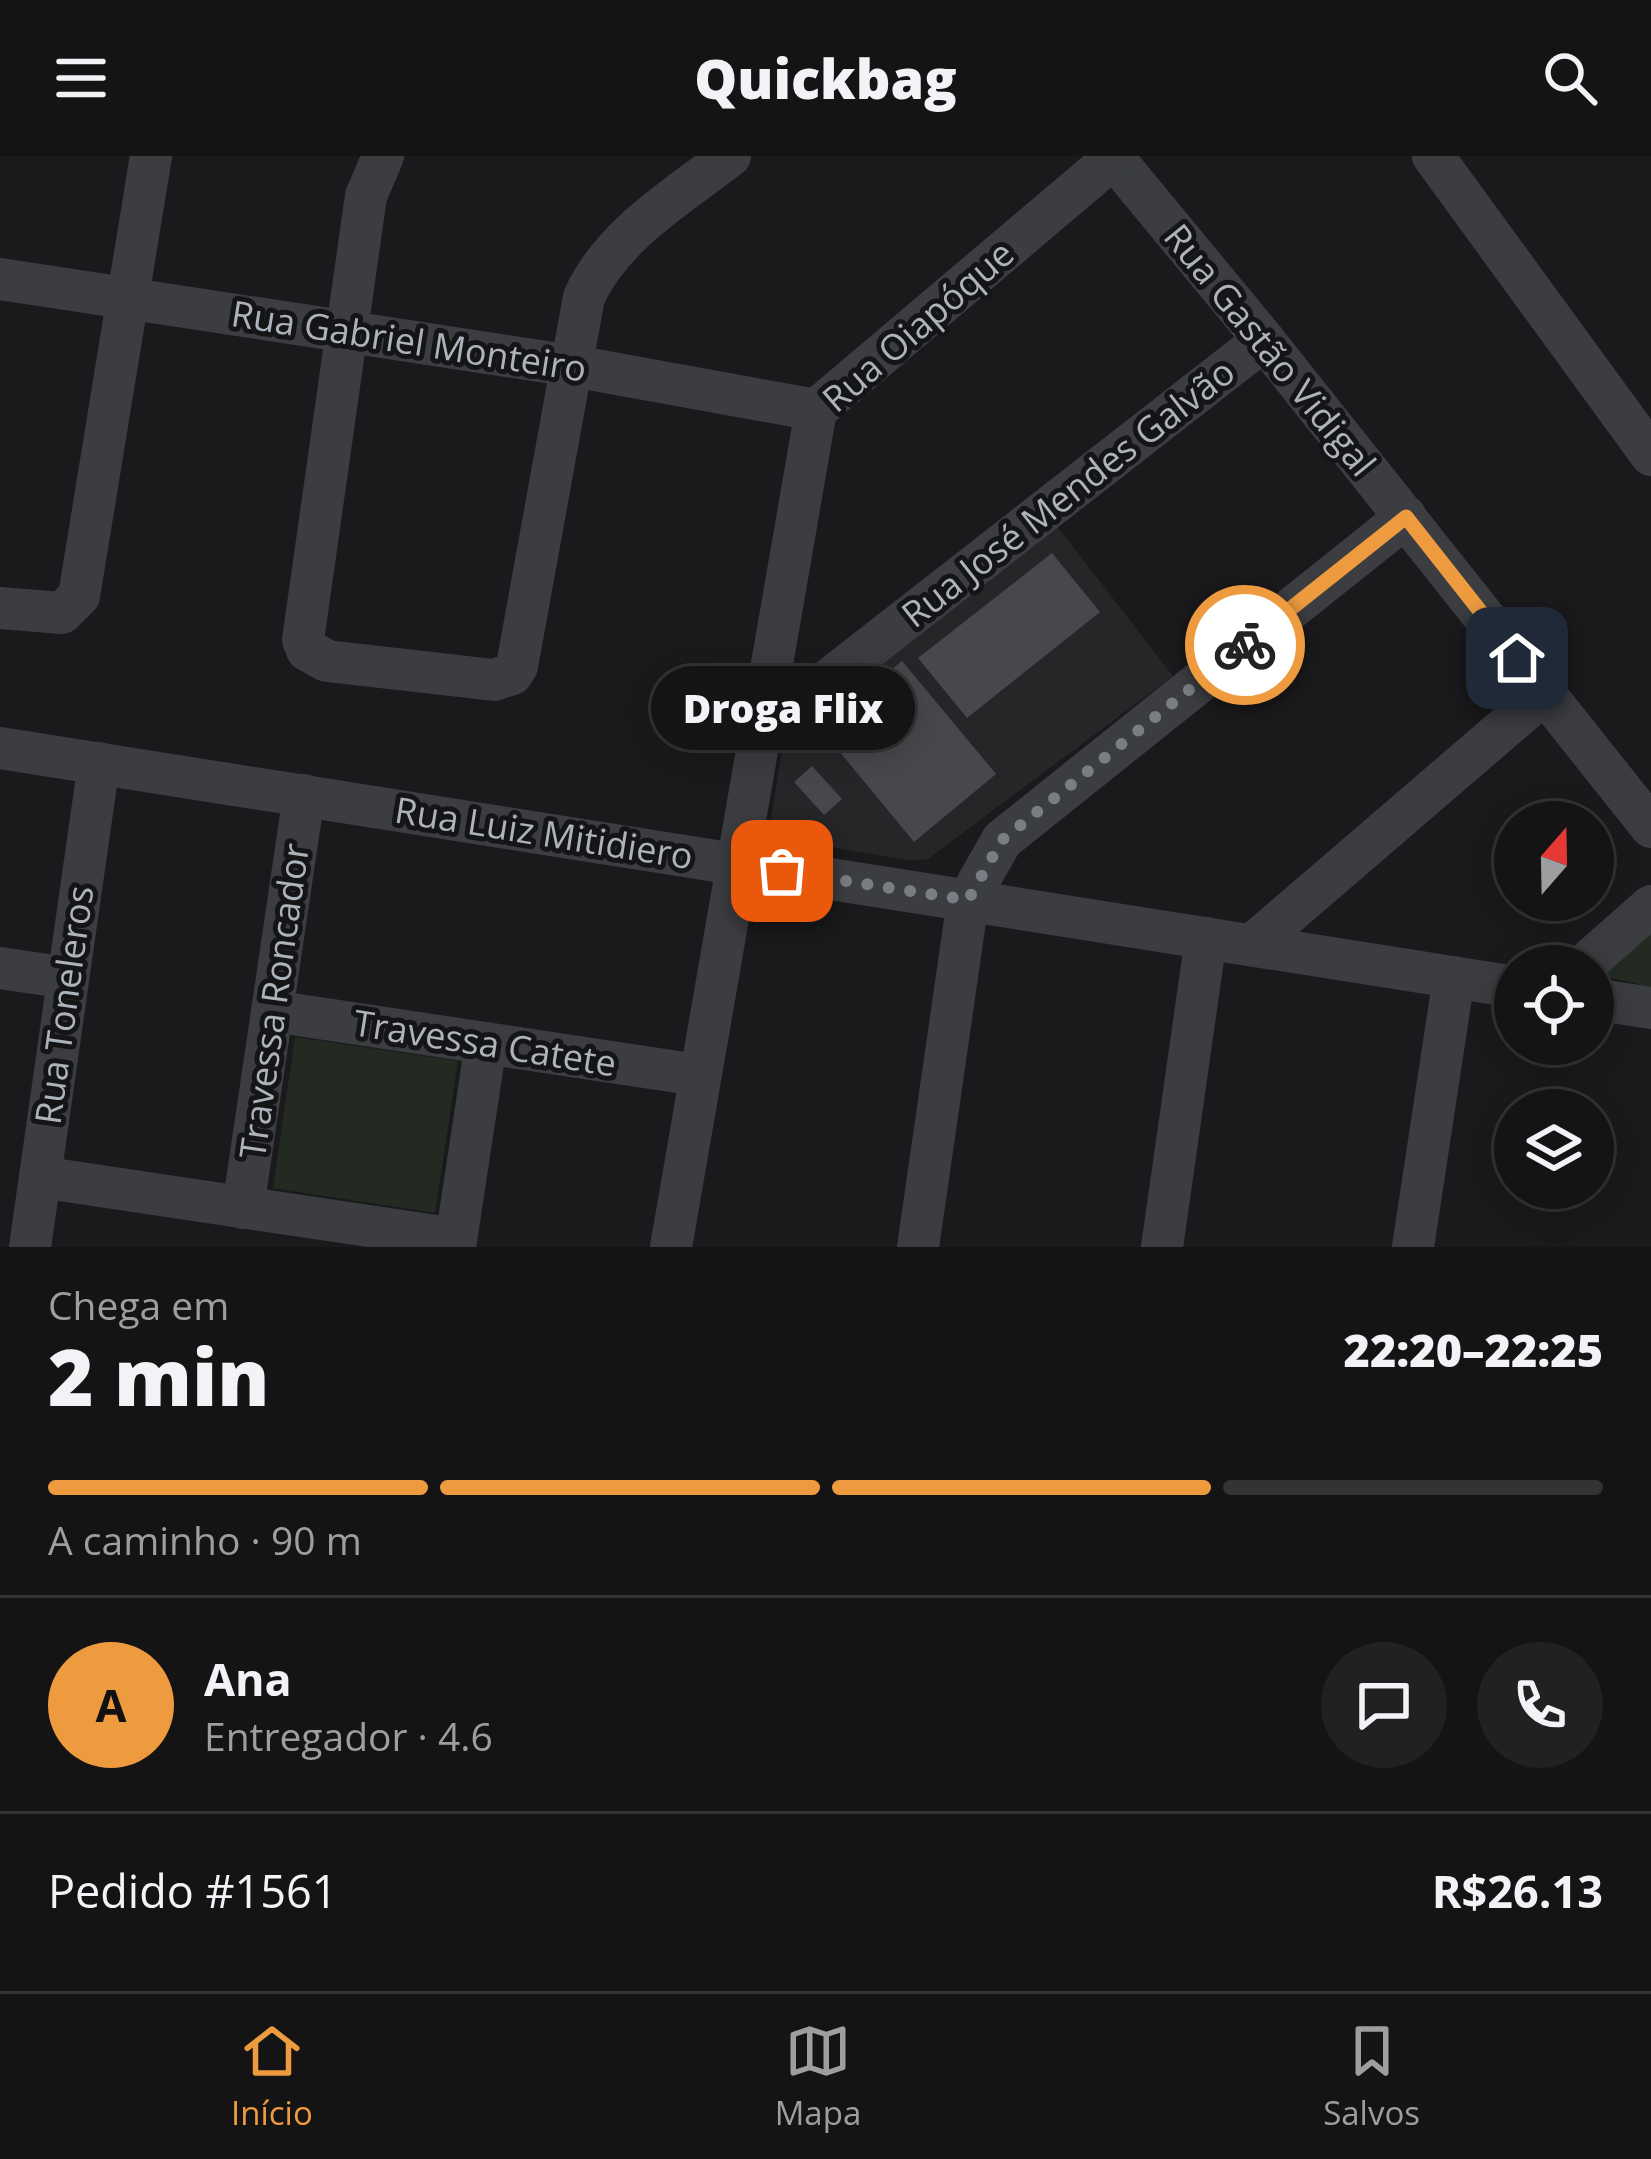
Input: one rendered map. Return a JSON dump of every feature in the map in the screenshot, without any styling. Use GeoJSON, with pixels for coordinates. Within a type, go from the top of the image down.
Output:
{"type":"FeatureCollection","features":[{"type":"Feature","properties":{"kind":"street"},"geometry":{"type":"LineString","coordinates":[[0,608],[51,615],[73,607],[79,596],[151,156]]}},
{"type":"Feature","properties":{"kind":"street"},"geometry":{"type":"LineString","coordinates":[[383,156],[366,196],[303,640],[307,650],[327,661],[494,680],[512,674],[584,297],[597,270],[620,241],[730,156]]}},
{"type":"Feature","properties":{"kind":"street"},"geometry":{"type":"LineString","coordinates":[[1433,156],[1651,455]]}},
{"type":"Feature","properties":{"kind":"street","name":"Rua Gastão Vidigal"},"geometry":{"type":"LineString","coordinates":[[1113,157],[1651,827]]}},
{"type":"Feature","properties":{"kind":"street","name":"Rua Oiapóque"},"geometry":{"type":"LineString","coordinates":[[671,1247],[816,410],[1113,157]]}},
{"type":"Feature","properties":{"kind":"street","name":"Rua Gabriel Monteiro"},"geometry":{"type":"LineString","coordinates":[[0,279],[573,366],[816,410]]}},
{"type":"Feature","properties":{"kind":"street","name":"Rua José Mendes Galvão"},"geometry":{"type":"LineString","coordinates":[[759,734],[1264,340]]}},
{"type":"Feature","properties":{"kind":"street"},"geometry":{"type":"LineString","coordinates":[[918,1247],[968,900],[1002,840],[1406,517]]}},
{"type":"Feature","properties":{"kind":"street"},"geometry":{"type":"LineString","coordinates":[[1252,945],[1546,693]]}},
{"type":"Feature","properties":{"kind":"street","name":"Rua Luiz Mitidiero"},"geometry":{"type":"LineString","coordinates":[[0,748],[1494,984]]}},
{"type":"Feature","properties":{"kind":"street","name":"Rua Toneleros"},"geometry":{"type":"LineString","coordinates":[[30,1247],[99,763]]}},
{"type":"Feature","properties":{"kind":"street","name":"Travessa Roncador"},"geometry":{"type":"LineString","coordinates":[[243,1208],[304,795]]}},
{"type":"Feature","properties":{"kind":"street"},"geometry":{"type":"LineString","coordinates":[[1607,945],[1651,906]]}},
{"type":"Feature","properties":{"kind":"street"},"geometry":{"type":"LineString","coordinates":[[1162,1247],[1206,938]]}},
{"type":"Feature","properties":{"kind":"street"},"geometry":{"type":"LineString","coordinates":[[0,968],[68,978]]}},
{"type":"Feature","properties":{"kind":"street"},"geometry":{"type":"LineString","coordinates":[[1413,1247],[1454,977]]}},
{"type":"Feature","properties":{"kind":"street"},"geometry":{"type":"LineString","coordinates":[[1614,1002],[1651,1008]]}},
{"type":"Feature","properties":{"kind":"street","name":"Travessa Catete"},"geometry":{"type":"LineString","coordinates":[[272,1011],[698,1075]]}},
{"type":"Feature","properties":{"kind":"street"},"geometry":{"type":"LineString","coordinates":[[40,1177],[456,1243],[486,1043]]}},
{"type":"Feature","properties":{"kind":"shaded area"},"geometry":{"type":"Polygon","coordinates":[[[1057,526],[1173,676],[928,859],[911,861],[790,840],[777,833],[771,819],[783,741],[1057,526]]]}},
{"type":"Feature","properties":{"kind":"shaded area"},"geometry":{"type":"Polygon","coordinates":[[[1651,927],[1651,987],[1614,979],[1614,962],[1651,927]]]}},
{"type":"Feature","properties":{"kind":"shaded area"},"geometry":{"type":"Polygon","coordinates":[[[295,1037],[458,1061],[435,1213],[273,1188],[295,1037]]]}},
{"type":"Feature","properties":{"kind":"building"},"geometry":{"type":"Polygon","coordinates":[[[1052,553],[1100,612],[967,718],[918,658],[1052,553]]]}},
{"type":"Feature","properties":{"kind":"building"},"geometry":{"type":"Polygon","coordinates":[[[902,661],[996,774],[914,842],[820,728],[902,661]]]}},
{"type":"Feature","properties":{"kind":"building"},"geometry":{"type":"Polygon","coordinates":[[[812,766],[842,799],[824,815],[794,782],[812,766]]]}},
{"type":"Feature","properties":{"kind":"way so far"},"geometry":{"type":"LineString","coordinates":[[782,871],[968,900],[1002,840],[1245,645]]}},
{"type":"Feature","properties":{"kind":"place","name":"Droga Flix"},"geometry":{"type":"Point","coordinates":[782,871]}},
{"type":"Feature","properties":{"kind":"route"},"geometry":{"type":"LineString","coordinates":[[1245,645],[1406,517],[1517,658]]}}]}
